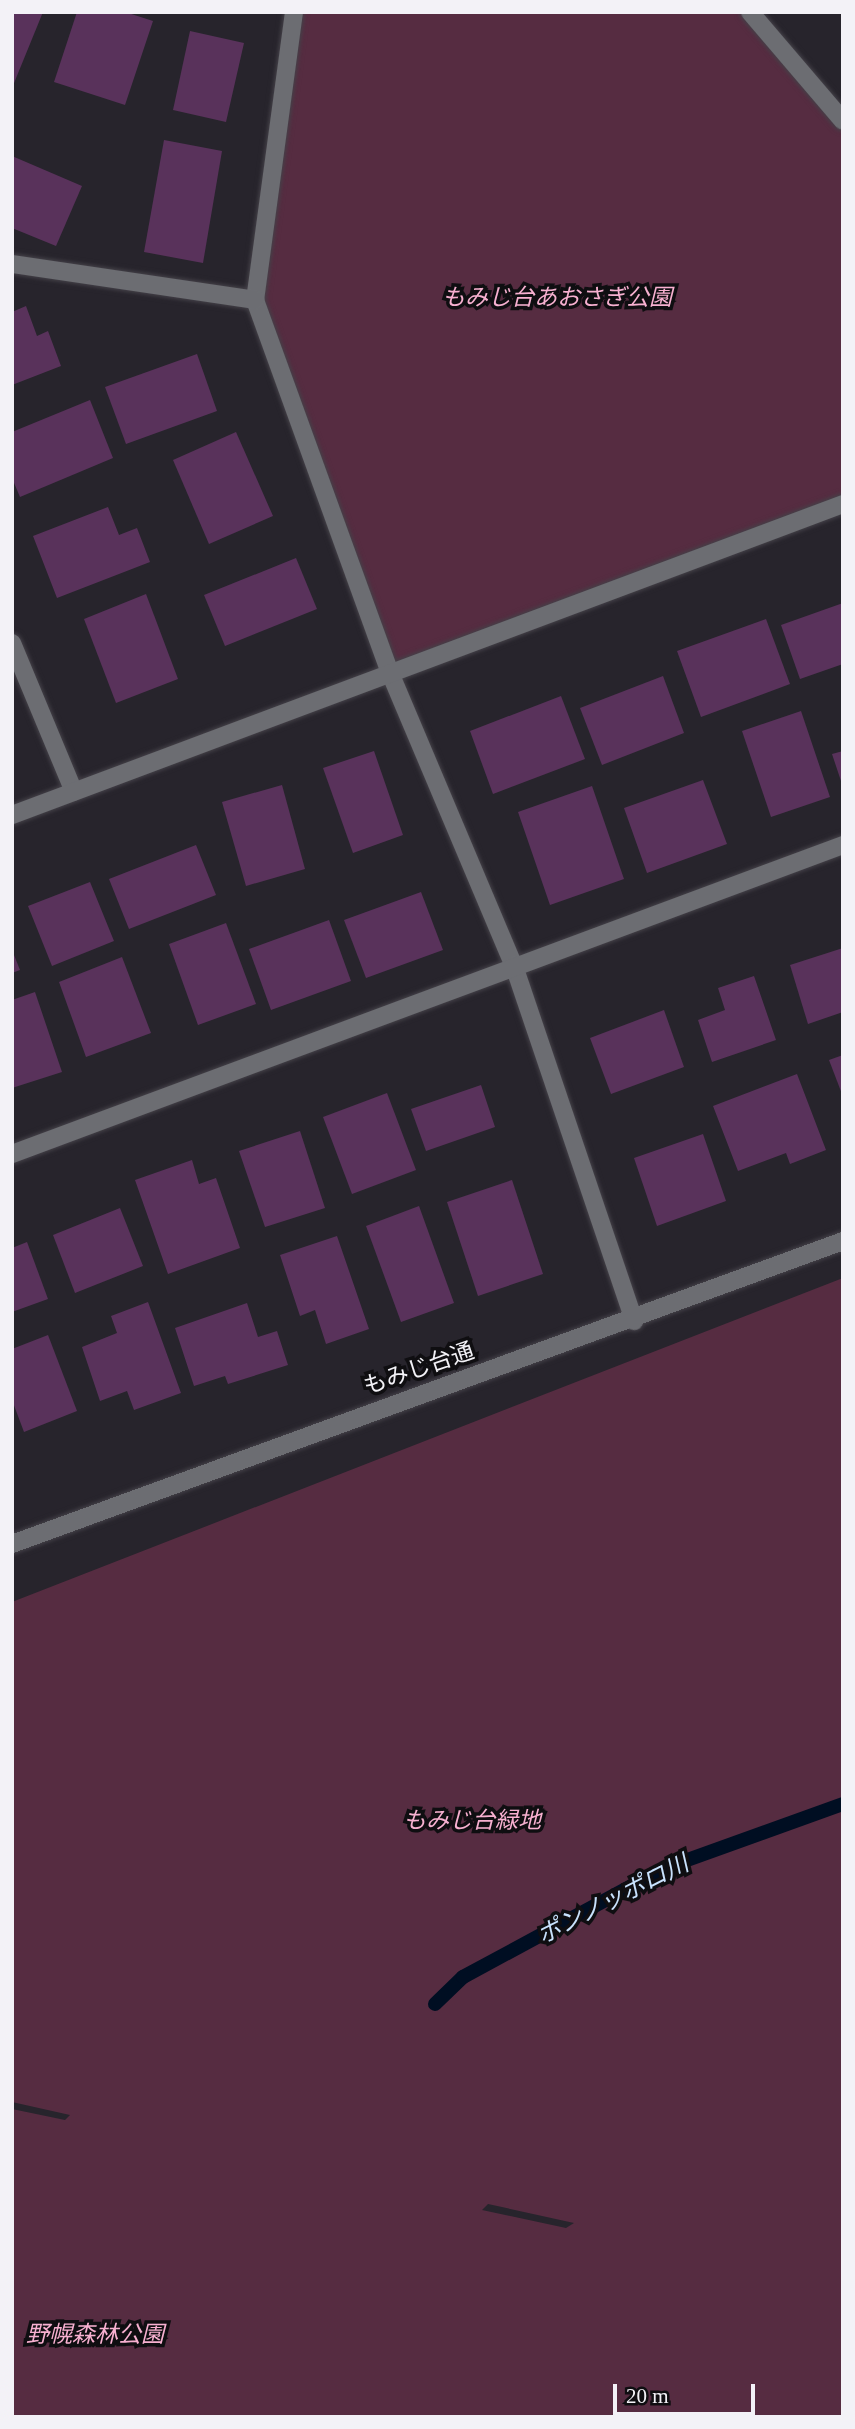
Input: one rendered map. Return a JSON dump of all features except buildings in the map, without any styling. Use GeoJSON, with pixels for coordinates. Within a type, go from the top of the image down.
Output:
{"type":"FeatureCollection","features":[{"type":"Feature","properties":{"kind":"street"},"geometry":{"type":"LineString","coordinates":[[294,12],[255,300],[391,675],[514,967],[635,1321]]}},
{"type":"Feature","properties":{"kind":"street"},"geometry":{"type":"LineString","coordinates":[[750,12],[843,121]]}},
{"type":"Feature","properties":{"kind":"street"},"geometry":{"type":"LineString","coordinates":[[12,264],[255,300]]}},
{"type":"Feature","properties":{"kind":"street"},"geometry":{"type":"LineString","coordinates":[[12,815],[843,504]]}},
{"type":"Feature","properties":{"kind":"street"},"geometry":{"type":"LineString","coordinates":[[12,643],[74,792]]}},
{"type":"Feature","properties":{"kind":"street"},"geometry":{"type":"LineString","coordinates":[[12,1154],[843,845]]}},
{"type":"Feature","properties":{"kind":"street","name":"もみじ台通"},"geometry":{"type":"LineString","coordinates":[[12,1544],[200,1471],[635,1321],[843,1241]]}},
{"type":"Feature","properties":{"kind":"green space","name":"もみじ台あおさぎ公園"},"geometry":{"type":"Polygon","coordinates":[[[294,12],[750,12],[843,121],[843,504],[391,675],[255,300],[294,12]]]}},
{"type":"Feature","properties":{"kind":"green space","name":"もみじ台緑地"},"geometry":{"type":"Polygon","coordinates":[[[843,1278],[843,2417],[12,2417],[12,2109],[65,2120],[70,2115],[12,2102],[12,1602],[843,1278]],[[488,2204],[482,2210],[566,2228],[574,2223],[488,2204]]]}},
{"type":"Feature","properties":{"kind":"waterway","name":"ポンノッポロ川"},"geometry":{"type":"LineString","coordinates":[[435,2004],[463,1977],[665,1868],[843,1804]]}},
{"type":"Feature","properties":{"kind":"park label","name":"野幌森林公園"},"geometry":{"type":"Point","coordinates":[95,2335]}}]}
